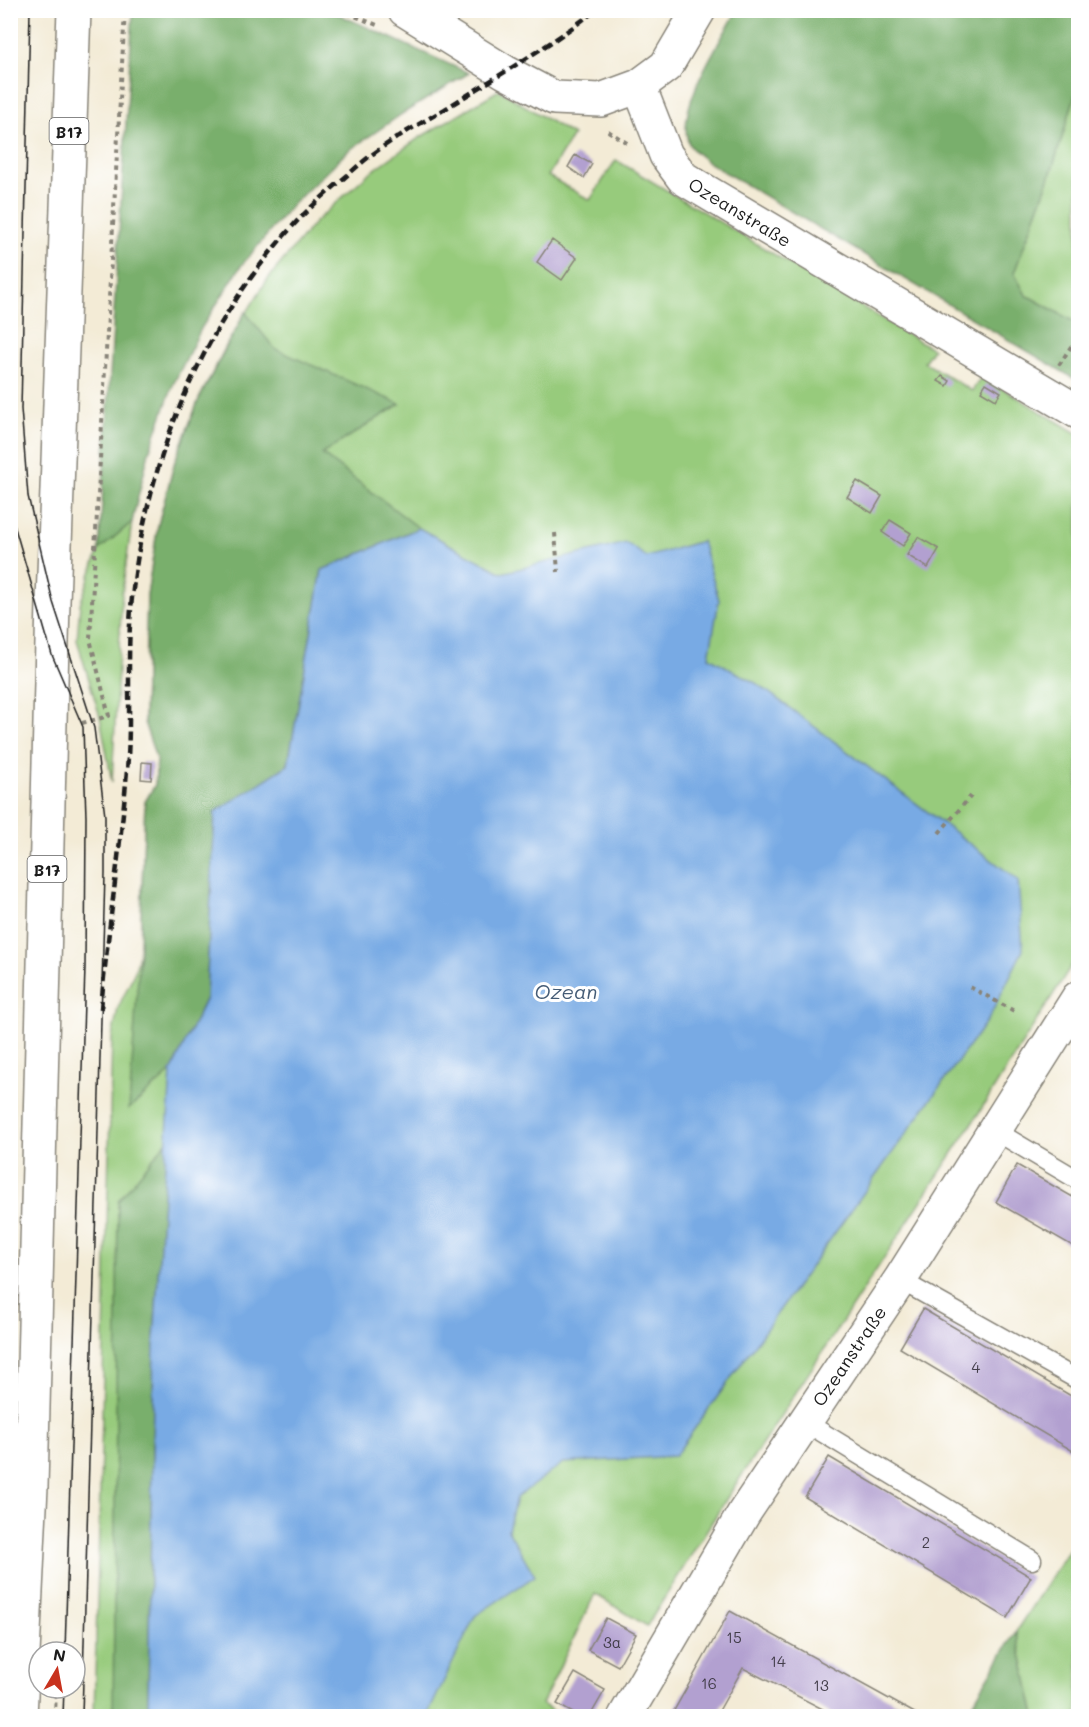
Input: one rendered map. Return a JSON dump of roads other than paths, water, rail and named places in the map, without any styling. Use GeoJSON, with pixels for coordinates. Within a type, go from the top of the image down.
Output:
{"type":"FeatureCollection","features":[{"type":"Feature","properties":{"kind":"street","name":"B17"},"geometry":{"type":"LineString","coordinates":[[20,1716],[31,1487],[53,602],[74,10]]}},
{"type":"Feature","properties":{"kind":"street"},"geometry":{"type":"LineString","coordinates":[[405,10],[505,72],[554,98],[601,100],[639,86],[666,66],[699,10]]}},
{"type":"Feature","properties":{"kind":"street","name":"Ozeanstraße"},"geometry":{"type":"LineString","coordinates":[[639,86],[666,155],[683,178],[1078,412]]}},
{"type":"Feature","properties":{"kind":"street","name":"Ozeanstraße"},"geometry":{"type":"LineString","coordinates":[[625,1716],[744,1513],[900,1280],[1078,998]]}},
{"type":"Feature","properties":{"kind":"lane"},"geometry":{"type":"LineString","coordinates":[[994,1130],[1078,1180]]}},
{"type":"Feature","properties":{"kind":"lane"},"geometry":{"type":"LineString","coordinates":[[900,1280],[1078,1380]]}},
{"type":"Feature","properties":{"kind":"lane"},"geometry":{"type":"LineString","coordinates":[[805,1422],[1032,1560]]}},
{"type":"Feature","properties":{"kind":"water","name":"Ozean"},"geometry":{"type":"Polygon","coordinates":[[[419,528],[502,573],[626,543],[647,557],[702,541],[719,600],[709,657],[759,685],[1018,880],[1023,950],[989,1018],[675,1456],[563,1463],[516,1498],[508,1530],[535,1576],[475,1616],[427,1716],[150,1716],[148,1703],[154,1339],[171,1072],[206,998],[215,812],[288,765],[322,570],[419,528]]]}},
{"type":"Feature","properties":{"kind":"tram line"},"geometry":{"type":"LineString","coordinates":[[10,99],[13,10]]}},
{"type":"Feature","properties":{"kind":"tram line"},"geometry":{"type":"LineString","coordinates":[[30,10],[21,409],[28,496],[53,602],[94,728],[105,816],[82,1716]]}},
{"type":"Feature","properties":{"kind":"tram line"},"geometry":{"type":"LineString","coordinates":[[10,504],[52,655],[83,727],[86,817],[85,967],[65,1640]]}},
{"type":"Feature","properties":{"kind":"tram line"},"geometry":{"type":"LineString","coordinates":[[63,1716],[64,1700]]}},
{"type":"Feature","properties":{"kind":"railway"},"geometry":{"type":"LineString","coordinates":[[101,1009],[128,757],[131,610],[141,537],[168,437],[187,390],[210,343],[236,299],[267,257],[301,217],[359,165],[379,149],[541,49],[596,10]]}}]}
